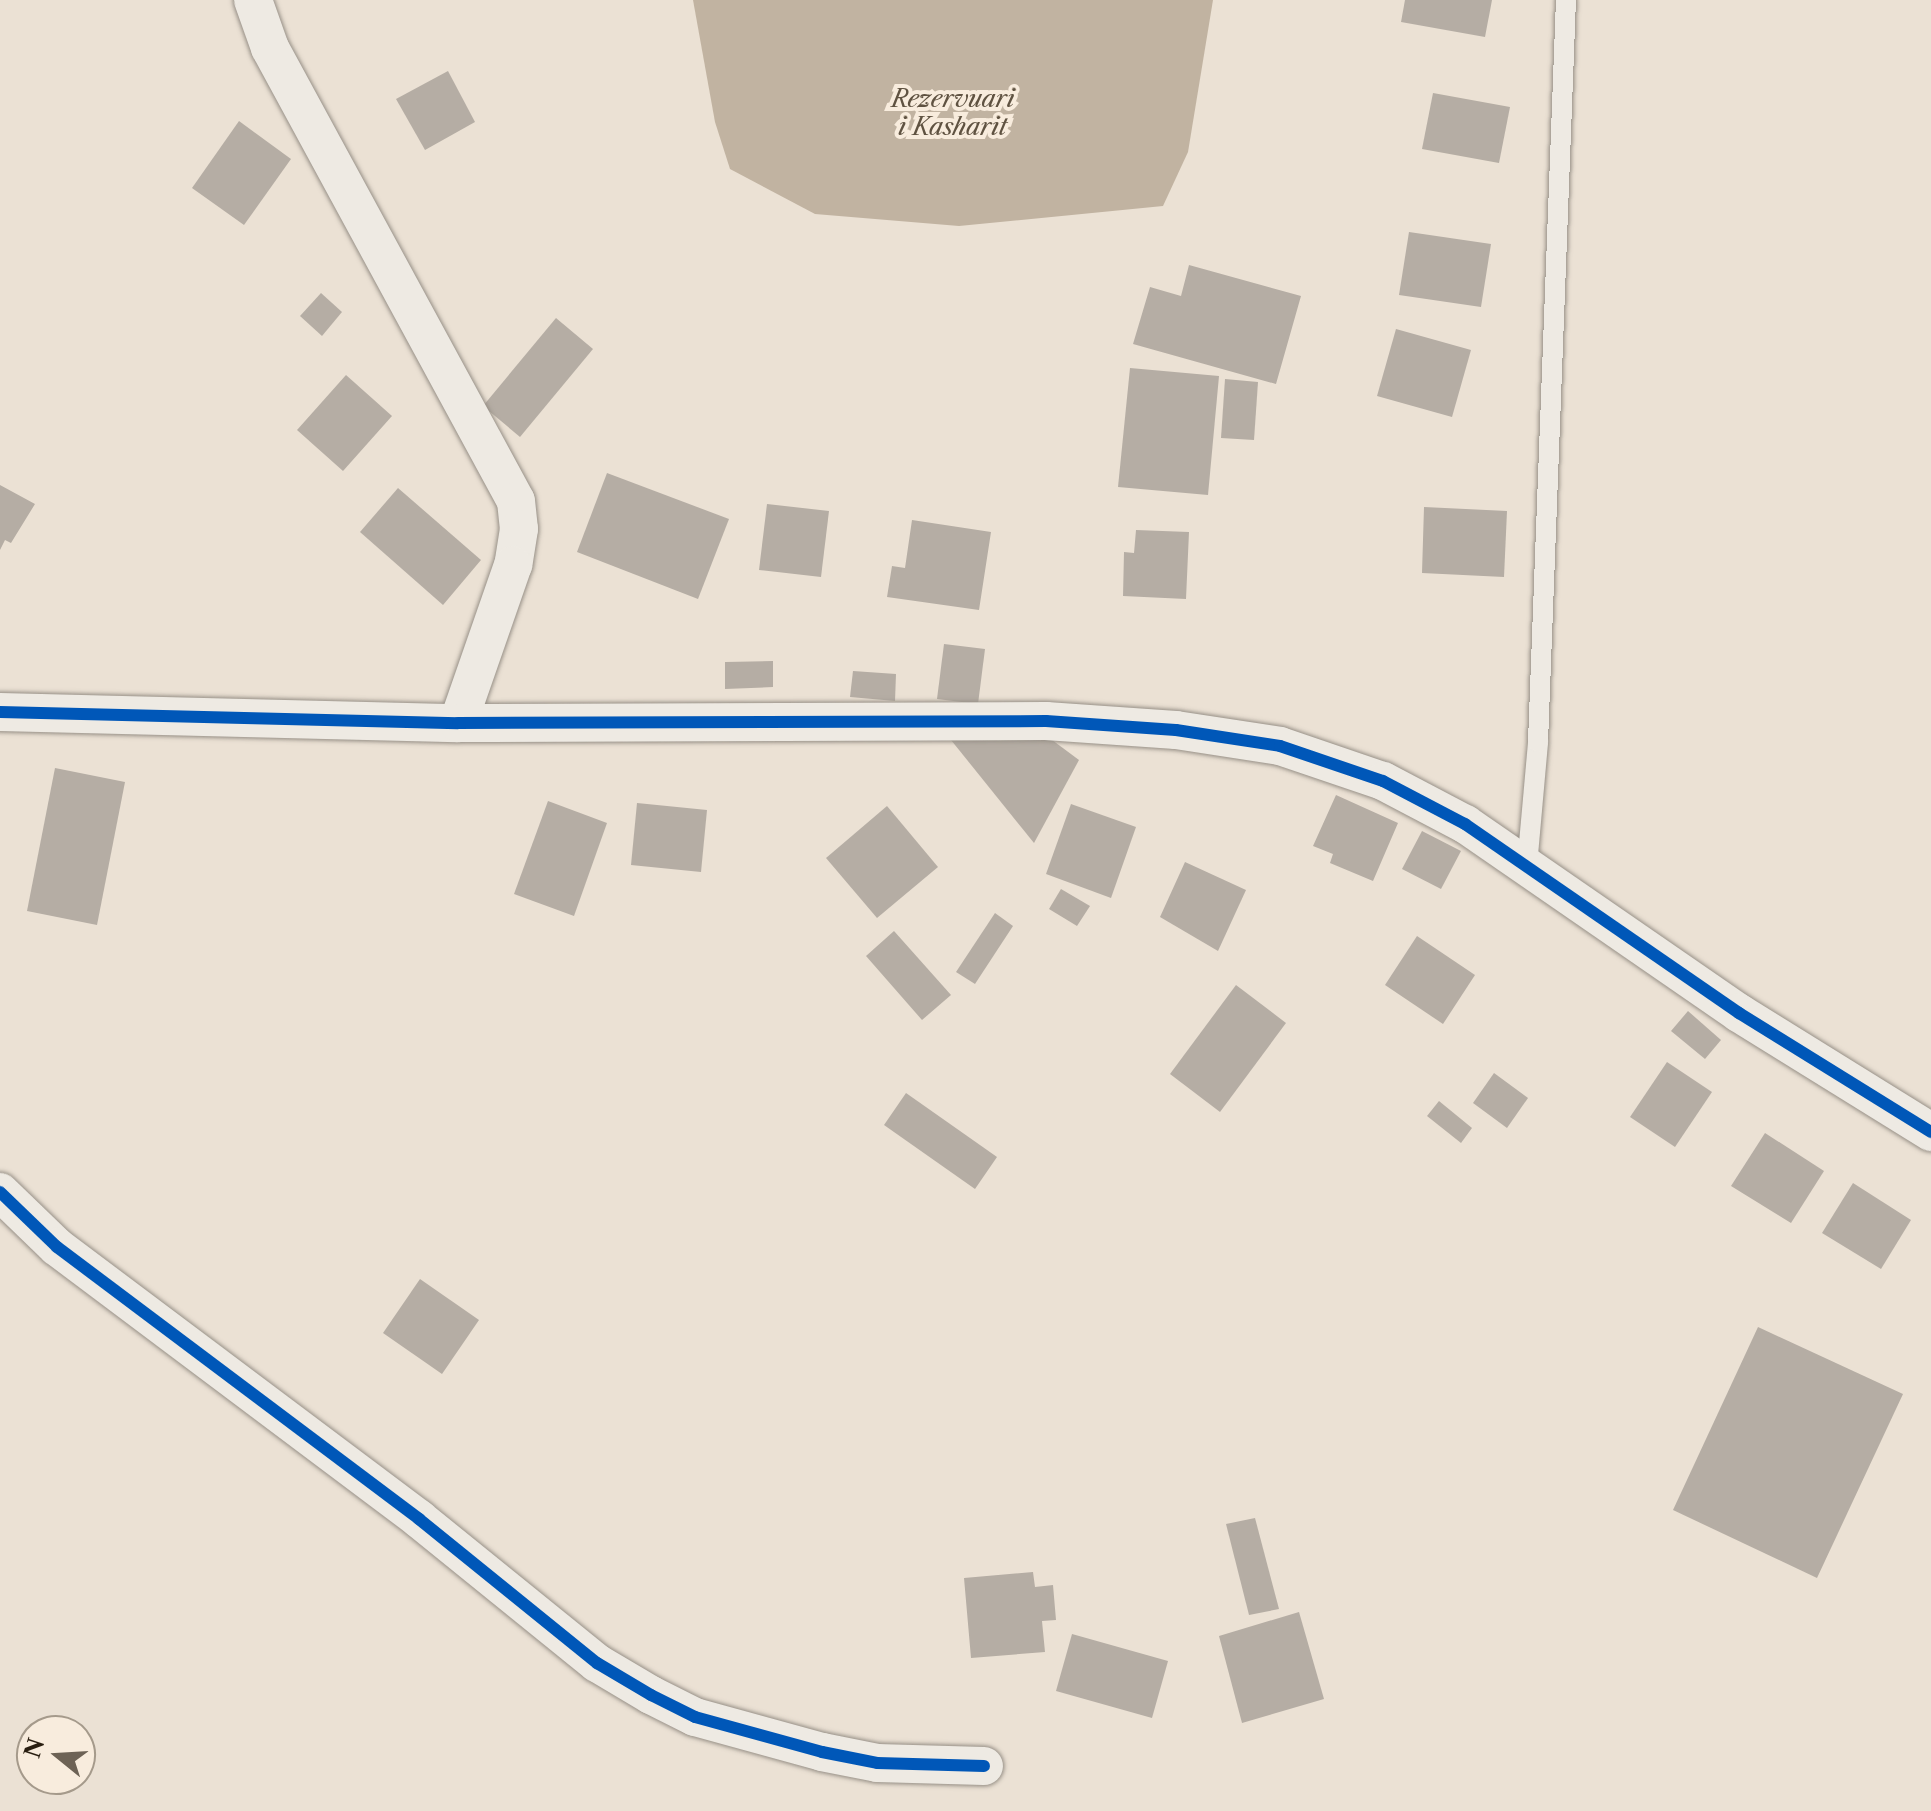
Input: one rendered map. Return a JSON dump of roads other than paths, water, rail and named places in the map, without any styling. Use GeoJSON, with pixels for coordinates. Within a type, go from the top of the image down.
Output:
{"type":"FeatureCollection","features":[{"type":"Feature","properties":{"kind":"street"},"geometry":{"type":"LineString","coordinates":[[253,0],[270,48],[516,501],[519,529],[513,565],[458,723]]}},
{"type":"Feature","properties":{"kind":"street"},"geometry":{"type":"LineString","coordinates":[[0,712],[458,723],[1046,721],[1176,730],[1280,746],[1383,781],[1465,824],[1739,1013],[1931,1132]]}},
{"type":"Feature","properties":{"kind":"street"},"geometry":{"type":"LineString","coordinates":[[0,1192],[57,1247],[419,1519],[597,1663],[651,1695],[695,1717],[822,1752],[877,1763],[984,1766]]}},
{"type":"Feature","properties":{"kind":"lane"},"geometry":{"type":"LineString","coordinates":[[1527,866],[1538,742],[1566,0]]}},
{"type":"Feature","properties":{"kind":"water","name":"Rezervuari i Kasharit"},"geometry":{"type":"Polygon","coordinates":[[[693,0],[1213,0],[1188,152],[1163,206],[959,226],[815,214],[730,169],[715,122],[693,0]]]}}]}
